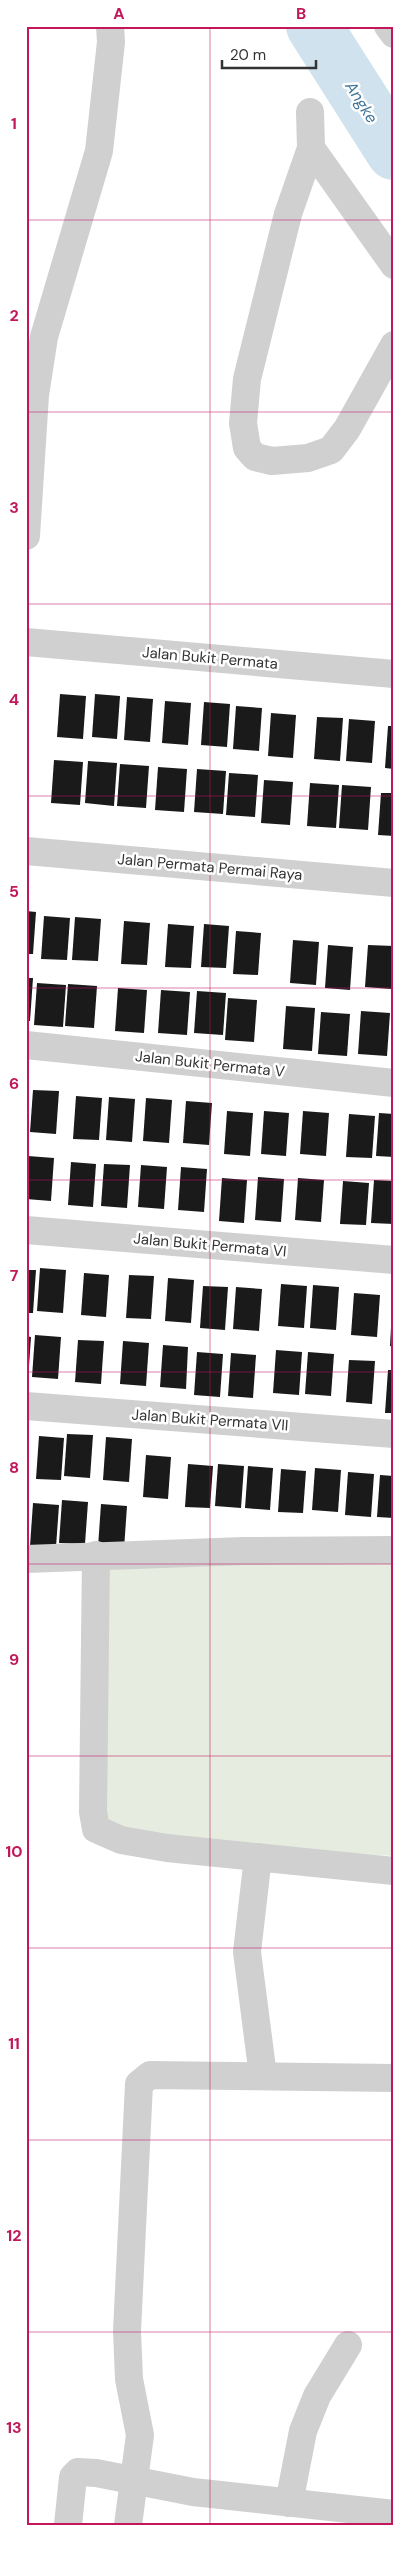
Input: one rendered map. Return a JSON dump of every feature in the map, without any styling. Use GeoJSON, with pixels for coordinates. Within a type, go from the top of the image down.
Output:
{"type":"FeatureCollection","features":[{"type":"Feature","properties":{"kind":"street"},"geometry":{"type":"LineString","coordinates":[[26,536],[35,395],[43,347],[99,151],[111,42],[110,26]]}},
{"type":"Feature","properties":{"kind":"street"},"geometry":{"type":"LineString","coordinates":[[388,26],[394,34]]}},
{"type":"Feature","properties":{"kind":"street"},"geometry":{"type":"LineString","coordinates":[[310,112],[311,148],[288,214],[247,379],[243,423],[247,448],[255,457],[272,462],[308,458],[331,450],[347,429],[394,344]]}},
{"type":"Feature","properties":{"kind":"street"},"geometry":{"type":"LineString","coordinates":[[311,148],[394,265]]}},
{"type":"Feature","properties":{"kind":"street","name":"Jalan Bukit Permata"},"geometry":{"type":"LineString","coordinates":[[26,642],[394,674]]}},
{"type":"Feature","properties":{"kind":"street","name":"Jalan Permata Permai Raya"},"geometry":{"type":"LineString","coordinates":[[26,851],[394,883]]}},
{"type":"Feature","properties":{"kind":"street","name":"Jalan Bukit Permata V"},"geometry":{"type":"LineString","coordinates":[[26,1045],[394,1083]]}},
{"type":"Feature","properties":{"kind":"street","name":"Jalan Bukit Permata VI"},"geometry":{"type":"LineString","coordinates":[[26,1230],[394,1260]]}},
{"type":"Feature","properties":{"kind":"street","name":"Jalan Bukit Permata VII"},"geometry":{"type":"LineString","coordinates":[[26,1406],[394,1434]]}},
{"type":"Feature","properties":{"kind":"street"},"geometry":{"type":"LineString","coordinates":[[26,1559],[244,1551],[394,1550]]}},
{"type":"Feature","properties":{"kind":"street"},"geometry":{"type":"LineString","coordinates":[[96,1555],[93,1812],[96,1829],[121,1840],[167,1848],[394,1871]]}},
{"type":"Feature","properties":{"kind":"street"},"geometry":{"type":"LineString","coordinates":[[258,1857],[247,1952],[263,2076]]}},
{"type":"Feature","properties":{"kind":"street"},"geometry":{"type":"LineString","coordinates":[[128,2525],[140,2435],[129,2379],[127,2331],[139,2084],[150,2074],[394,2078]]}},
{"type":"Feature","properties":{"kind":"street"},"geometry":{"type":"LineString","coordinates":[[289,2503],[303,2431],[317,2396],[348,2345]]}},
{"type":"Feature","properties":{"kind":"street"},"geometry":{"type":"LineString","coordinates":[[68,2525],[73,2477],[78,2472],[96,2472],[193,2492],[394,2514]]}},
{"type":"Feature","properties":{"kind":"shaded area"},"geometry":{"type":"Polygon","coordinates":[[[394,1550],[394,1856],[96,1838],[89,1556],[394,1550]]]}},
{"type":"Feature","properties":{"kind":"building"},"geometry":{"type":"Polygon","coordinates":[[[60,694],[86,696],[83,739],[57,737],[60,694]]]}},
{"type":"Feature","properties":{"kind":"building"},"geometry":{"type":"Polygon","coordinates":[[[95,694],[120,696],[117,739],[92,737],[95,694]]]}},
{"type":"Feature","properties":{"kind":"building"},"geometry":{"type":"Polygon","coordinates":[[[127,697],[153,699],[150,742],[124,740],[127,697]]]}},
{"type":"Feature","properties":{"kind":"building"},"geometry":{"type":"Polygon","coordinates":[[[165,701],[191,703],[188,745],[162,743],[165,701]]]}},
{"type":"Feature","properties":{"kind":"building"},"geometry":{"type":"Polygon","coordinates":[[[204,702],[230,704],[227,747],[201,745],[204,702]]]}},
{"type":"Feature","properties":{"kind":"building"},"geometry":{"type":"Polygon","coordinates":[[[236,706],[262,708],[259,751],[233,749],[236,706]]]}},
{"type":"Feature","properties":{"kind":"building"},"geometry":{"type":"Polygon","coordinates":[[[271,713],[296,715],[293,758],[268,756],[271,713]]]}},
{"type":"Feature","properties":{"kind":"building"},"geometry":{"type":"Polygon","coordinates":[[[317,717],[343,718],[340,761],[314,759],[317,717]]]}},
{"type":"Feature","properties":{"kind":"building"},"geometry":{"type":"Polygon","coordinates":[[[349,719],[375,721],[372,763],[346,761],[349,719]]]}},
{"type":"Feature","properties":{"kind":"building"},"geometry":{"type":"Polygon","coordinates":[[[388,726],[394,726],[394,769],[385,768],[388,726]]]}},
{"type":"Feature","properties":{"kind":"building"},"geometry":{"type":"Polygon","coordinates":[[[54,760],[83,762],[80,805],[51,803],[54,760]]]}},
{"type":"Feature","properties":{"kind":"building"},"geometry":{"type":"Polygon","coordinates":[[[88,761],[117,763],[114,806],[85,803],[88,761]]]}},
{"type":"Feature","properties":{"kind":"building"},"geometry":{"type":"Polygon","coordinates":[[[120,764],[149,766],[146,808],[117,806],[120,764]]]}},
{"type":"Feature","properties":{"kind":"building"},"geometry":{"type":"Polygon","coordinates":[[[158,767],[187,769],[184,812],[155,810],[158,767]]]}},
{"type":"Feature","properties":{"kind":"building"},"geometry":{"type":"Polygon","coordinates":[[[197,769],[226,771],[223,814],[194,812],[197,769]]]}},
{"type":"Feature","properties":{"kind":"building"},"geometry":{"type":"Polygon","coordinates":[[[229,773],[258,775],[255,817],[226,815],[229,773]]]}},
{"type":"Feature","properties":{"kind":"building"},"geometry":{"type":"Polygon","coordinates":[[[264,780],[293,782],[290,825],[261,823],[264,780]]]}},
{"type":"Feature","properties":{"kind":"building"},"geometry":{"type":"Polygon","coordinates":[[[310,783],[339,785],[336,828],[307,826],[310,783]]]}},
{"type":"Feature","properties":{"kind":"building"},"geometry":{"type":"Polygon","coordinates":[[[342,785],[371,787],[368,830],[339,828],[342,785]]]}},
{"type":"Feature","properties":{"kind":"building"},"geometry":{"type":"Polygon","coordinates":[[[381,793],[394,793],[394,836],[378,835],[381,793]]]}},
{"type":"Feature","properties":{"kind":"building"},"geometry":{"type":"Polygon","coordinates":[[[26,911],[36,912],[33,954],[26,954],[26,911]]]}},
{"type":"Feature","properties":{"kind":"building"},"geometry":{"type":"Polygon","coordinates":[[[44,916],[70,918],[67,960],[41,959],[44,916]]]}},
{"type":"Feature","properties":{"kind":"building"},"geometry":{"type":"Polygon","coordinates":[[[75,917],[101,919],[98,961],[72,960],[75,917]]]}},
{"type":"Feature","properties":{"kind":"building"},"geometry":{"type":"Polygon","coordinates":[[[124,921],[150,923],[147,965],[121,964],[124,921]]]}},
{"type":"Feature","properties":{"kind":"building"},"geometry":{"type":"Polygon","coordinates":[[[168,924],[194,926],[191,968],[165,967],[168,924]]]}},
{"type":"Feature","properties":{"kind":"building"},"geometry":{"type":"Polygon","coordinates":[[[204,924],[229,926],[226,968],[201,967],[204,924]]]}},
{"type":"Feature","properties":{"kind":"building"},"geometry":{"type":"Polygon","coordinates":[[[236,931],[261,933],[258,975],[233,974],[236,931]]]}},
{"type":"Feature","properties":{"kind":"building"},"geometry":{"type":"Polygon","coordinates":[[[293,940],[319,942],[316,985],[290,983],[293,940]]]}},
{"type":"Feature","properties":{"kind":"building"},"geometry":{"type":"Polygon","coordinates":[[[328,945],[353,947],[350,990],[325,988],[328,945]]]}},
{"type":"Feature","properties":{"kind":"building"},"geometry":{"type":"Polygon","coordinates":[[[368,945],[394,946],[391,989],[365,987],[368,945]]]}},
{"type":"Feature","properties":{"kind":"building"},"geometry":{"type":"Polygon","coordinates":[[[26,978],[33,978],[30,1021],[26,1021],[26,978]]]}},
{"type":"Feature","properties":{"kind":"building"},"geometry":{"type":"Polygon","coordinates":[[[37,983],[66,985],[63,1027],[34,1025],[37,983]]]}},
{"type":"Feature","properties":{"kind":"building"},"geometry":{"type":"Polygon","coordinates":[[[68,984],[97,986],[94,1028],[65,1026],[68,984]]]}},
{"type":"Feature","properties":{"kind":"building"},"geometry":{"type":"Polygon","coordinates":[[[118,988],[147,990],[144,1033],[115,1031],[118,988]]]}},
{"type":"Feature","properties":{"kind":"building"},"geometry":{"type":"Polygon","coordinates":[[[161,990],[190,992],[187,1035],[158,1033],[161,990]]]}},
{"type":"Feature","properties":{"kind":"building"},"geometry":{"type":"Polygon","coordinates":[[[197,991],[226,993],[223,1035],[194,1033],[197,991]]]}},
{"type":"Feature","properties":{"kind":"building"},"geometry":{"type":"Polygon","coordinates":[[[228,998],[257,1000],[254,1042],[225,1040],[228,998]]]}},
{"type":"Feature","properties":{"kind":"building"},"geometry":{"type":"Polygon","coordinates":[[[286,1006],[315,1008],[312,1051],[283,1049],[286,1006]]]}},
{"type":"Feature","properties":{"kind":"building"},"geometry":{"type":"Polygon","coordinates":[[[361,1011],[390,1013],[387,1056],[358,1054],[361,1011]]]}},
{"type":"Feature","properties":{"kind":"building"},"geometry":{"type":"Polygon","coordinates":[[[321,1012],[350,1014],[347,1056],[318,1054],[321,1012]]]}},
{"type":"Feature","properties":{"kind":"building"},"geometry":{"type":"Polygon","coordinates":[[[33,1090],[59,1091],[56,1134],[30,1132],[33,1090]]]}},
{"type":"Feature","properties":{"kind":"building"},"geometry":{"type":"Polygon","coordinates":[[[76,1096],[102,1098],[99,1140],[73,1139],[76,1096]]]}},
{"type":"Feature","properties":{"kind":"building"},"geometry":{"type":"Polygon","coordinates":[[[109,1097],[135,1099],[132,1142],[106,1140],[109,1097]]]}},
{"type":"Feature","properties":{"kind":"building"},"geometry":{"type":"Polygon","coordinates":[[[146,1098],[172,1100],[169,1143],[143,1141],[146,1098]]]}},
{"type":"Feature","properties":{"kind":"building"},"geometry":{"type":"Polygon","coordinates":[[[186,1101],[212,1103],[209,1145],[183,1143],[186,1101]]]}},
{"type":"Feature","properties":{"kind":"building"},"geometry":{"type":"Polygon","coordinates":[[[227,1111],[253,1113],[250,1156],[224,1154],[227,1111]]]}},
{"type":"Feature","properties":{"kind":"building"},"geometry":{"type":"Polygon","coordinates":[[[264,1111],[289,1113],[286,1156],[261,1154],[264,1111]]]}},
{"type":"Feature","properties":{"kind":"building"},"geometry":{"type":"Polygon","coordinates":[[[303,1111],[329,1113],[326,1156],[300,1154],[303,1111]]]}},
{"type":"Feature","properties":{"kind":"building"},"geometry":{"type":"Polygon","coordinates":[[[379,1113],[394,1114],[394,1157],[376,1156],[379,1113]]]}},
{"type":"Feature","properties":{"kind":"building"},"geometry":{"type":"Polygon","coordinates":[[[349,1114],[375,1116],[372,1158],[346,1157],[349,1114]]]}},
{"type":"Feature","properties":{"kind":"building"},"geometry":{"type":"Polygon","coordinates":[[[28,1156],[54,1158],[51,1201],[26,1199],[28,1156]]]}},
{"type":"Feature","properties":{"kind":"building"},"geometry":{"type":"Polygon","coordinates":[[[71,1162],[96,1164],[93,1207],[68,1205],[71,1162]]]}},
{"type":"Feature","properties":{"kind":"building"},"geometry":{"type":"Polygon","coordinates":[[[104,1164],[130,1165],[127,1208],[101,1206],[104,1164]]]}},
{"type":"Feature","properties":{"kind":"building"},"geometry":{"type":"Polygon","coordinates":[[[141,1165],[167,1167],[164,1209],[138,1207],[141,1165]]]}},
{"type":"Feature","properties":{"kind":"building"},"geometry":{"type":"Polygon","coordinates":[[[181,1167],[207,1169],[204,1212],[178,1210],[181,1167]]]}},
{"type":"Feature","properties":{"kind":"building"},"geometry":{"type":"Polygon","coordinates":[[[258,1177],[284,1179],[281,1222],[255,1220],[258,1177]]]}},
{"type":"Feature","properties":{"kind":"building"},"geometry":{"type":"Polygon","coordinates":[[[222,1178],[247,1180],[244,1223],[219,1221],[222,1178]]]}},
{"type":"Feature","properties":{"kind":"building"},"geometry":{"type":"Polygon","coordinates":[[[298,1178],[324,1180],[321,1222],[295,1220],[298,1178]]]}},
{"type":"Feature","properties":{"kind":"building"},"geometry":{"type":"Polygon","coordinates":[[[374,1180],[394,1181],[394,1224],[371,1223],[374,1180]]]}},
{"type":"Feature","properties":{"kind":"building"},"geometry":{"type":"Polygon","coordinates":[[[343,1181],[369,1183],[366,1225],[340,1224],[343,1181]]]}},
{"type":"Feature","properties":{"kind":"building"},"geometry":{"type":"Polygon","coordinates":[[[40,1268],[66,1270],[63,1313],[37,1311],[40,1268]]]}},
{"type":"Feature","properties":{"kind":"building"},"geometry":{"type":"Polygon","coordinates":[[[26,1270],[36,1270],[33,1313],[26,1313],[26,1270]]]}},
{"type":"Feature","properties":{"kind":"building"},"geometry":{"type":"Polygon","coordinates":[[[84,1273],[109,1275],[106,1317],[81,1315],[84,1273]]]}},
{"type":"Feature","properties":{"kind":"building"},"geometry":{"type":"Polygon","coordinates":[[[129,1275],[154,1276],[151,1319],[126,1318],[129,1275]]]}},
{"type":"Feature","properties":{"kind":"building"},"geometry":{"type":"Polygon","coordinates":[[[168,1278],[194,1280],[191,1323],[165,1321],[168,1278]]]}},
{"type":"Feature","properties":{"kind":"building"},"geometry":{"type":"Polygon","coordinates":[[[281,1284],[307,1286],[304,1328],[278,1326],[281,1284]]]}},
{"type":"Feature","properties":{"kind":"building"},"geometry":{"type":"Polygon","coordinates":[[[313,1285],[339,1287],[336,1330],[310,1328],[313,1285]]]}},
{"type":"Feature","properties":{"kind":"building"},"geometry":{"type":"Polygon","coordinates":[[[203,1286],[228,1287],[225,1330],[200,1328],[203,1286]]]}},
{"type":"Feature","properties":{"kind":"building"},"geometry":{"type":"Polygon","coordinates":[[[236,1287],[262,1289],[259,1331],[233,1329],[236,1287]]]}},
{"type":"Feature","properties":{"kind":"building"},"geometry":{"type":"Polygon","coordinates":[[[354,1293],[380,1295],[377,1337],[351,1335],[354,1293]]]}},
{"type":"Feature","properties":{"kind":"building"},"geometry":{"type":"Polygon","coordinates":[[[392,1310],[394,1310],[394,1347],[390,1346],[392,1310]]]}},
{"type":"Feature","properties":{"kind":"building"},"geometry":{"type":"Polygon","coordinates":[[[35,1335],[61,1337],[58,1379],[32,1377],[35,1335]]]}},
{"type":"Feature","properties":{"kind":"building"},"geometry":{"type":"Polygon","coordinates":[[[26,1336],[31,1337],[28,1380],[26,1379],[26,1336]]]}},
{"type":"Feature","properties":{"kind":"building"},"geometry":{"type":"Polygon","coordinates":[[[78,1340],[104,1341],[101,1384],[75,1382],[78,1340]]]}},
{"type":"Feature","properties":{"kind":"building"},"geometry":{"type":"Polygon","coordinates":[[[123,1341],[149,1343],[146,1386],[120,1384],[123,1341]]]}},
{"type":"Feature","properties":{"kind":"building"},"geometry":{"type":"Polygon","coordinates":[[[163,1345],[188,1347],[186,1389],[160,1387],[163,1345]]]}},
{"type":"Feature","properties":{"kind":"building"},"geometry":{"type":"Polygon","coordinates":[[[276,1350],[302,1352],[299,1395],[273,1393],[276,1350]]]}},
{"type":"Feature","properties":{"kind":"building"},"geometry":{"type":"Polygon","coordinates":[[[197,1352],[223,1354],[220,1397],[194,1395],[197,1352]]]}},
{"type":"Feature","properties":{"kind":"building"},"geometry":{"type":"Polygon","coordinates":[[[308,1352],[334,1354],[331,1396],[305,1394],[308,1352]]]}},
{"type":"Feature","properties":{"kind":"building"},"geometry":{"type":"Polygon","coordinates":[[[231,1353],[256,1355],[253,1398],[228,1396],[231,1353]]]}},
{"type":"Feature","properties":{"kind":"building"},"geometry":{"type":"Polygon","coordinates":[[[349,1360],[375,1361],[372,1404],[346,1402],[349,1360]]]}},
{"type":"Feature","properties":{"kind":"building"},"geometry":{"type":"Polygon","coordinates":[[[388,1370],[394,1370],[394,1413],[385,1413],[388,1370]]]}},
{"type":"Feature","properties":{"kind":"building"},"geometry":{"type":"Polygon","coordinates":[[[67,1434],[93,1435],[90,1478],[64,1476],[67,1434]]]}},
{"type":"Feature","properties":{"kind":"building"},"geometry":{"type":"Polygon","coordinates":[[[39,1436],[64,1438],[61,1480],[36,1479],[39,1436]]]}},
{"type":"Feature","properties":{"kind":"building"},"geometry":{"type":"Polygon","coordinates":[[[106,1437],[132,1439],[129,1482],[103,1480],[106,1437]]]}},
{"type":"Feature","properties":{"kind":"building"},"geometry":{"type":"Polygon","coordinates":[[[146,1455],[171,1457],[168,1499],[143,1497],[146,1455]]]}},
{"type":"Feature","properties":{"kind":"building"},"geometry":{"type":"Polygon","coordinates":[[[188,1464],[213,1466],[210,1508],[185,1507],[188,1464]]]}},
{"type":"Feature","properties":{"kind":"building"},"geometry":{"type":"Polygon","coordinates":[[[218,1464],[244,1466],[241,1508],[215,1506],[218,1464]]]}},
{"type":"Feature","properties":{"kind":"building"},"geometry":{"type":"Polygon","coordinates":[[[248,1466],[273,1468],[270,1510],[245,1508],[248,1466]]]}},
{"type":"Feature","properties":{"kind":"building"},"geometry":{"type":"Polygon","coordinates":[[[315,1468],[341,1470],[338,1512],[312,1510],[315,1468]]]}},
{"type":"Feature","properties":{"kind":"building"},"geometry":{"type":"Polygon","coordinates":[[[281,1469],[306,1471],[303,1513],[278,1512],[281,1469]]]}},
{"type":"Feature","properties":{"kind":"building"},"geometry":{"type":"Polygon","coordinates":[[[348,1472],[374,1474],[371,1517],[345,1515],[348,1472]]]}},
{"type":"Feature","properties":{"kind":"building"},"geometry":{"type":"Polygon","coordinates":[[[380,1475],[394,1476],[394,1518],[377,1517],[380,1475]]]}},
{"type":"Feature","properties":{"kind":"building"},"geometry":{"type":"Polygon","coordinates":[[[62,1500],[88,1502],[85,1544],[59,1543],[62,1500]]]}},
{"type":"Feature","properties":{"kind":"building"},"geometry":{"type":"Polygon","coordinates":[[[33,1503],[59,1505],[56,1547],[30,1546],[33,1503]]]}},
{"type":"Feature","properties":{"kind":"building"},"geometry":{"type":"Polygon","coordinates":[[[101,1504],[127,1506],[124,1549],[98,1547],[101,1504]]]}},
{"type":"Feature","properties":{"kind":"waterway","name":"Angke"},"geometry":{"type":"LineString","coordinates":[[314,26],[394,152]]}}]}
